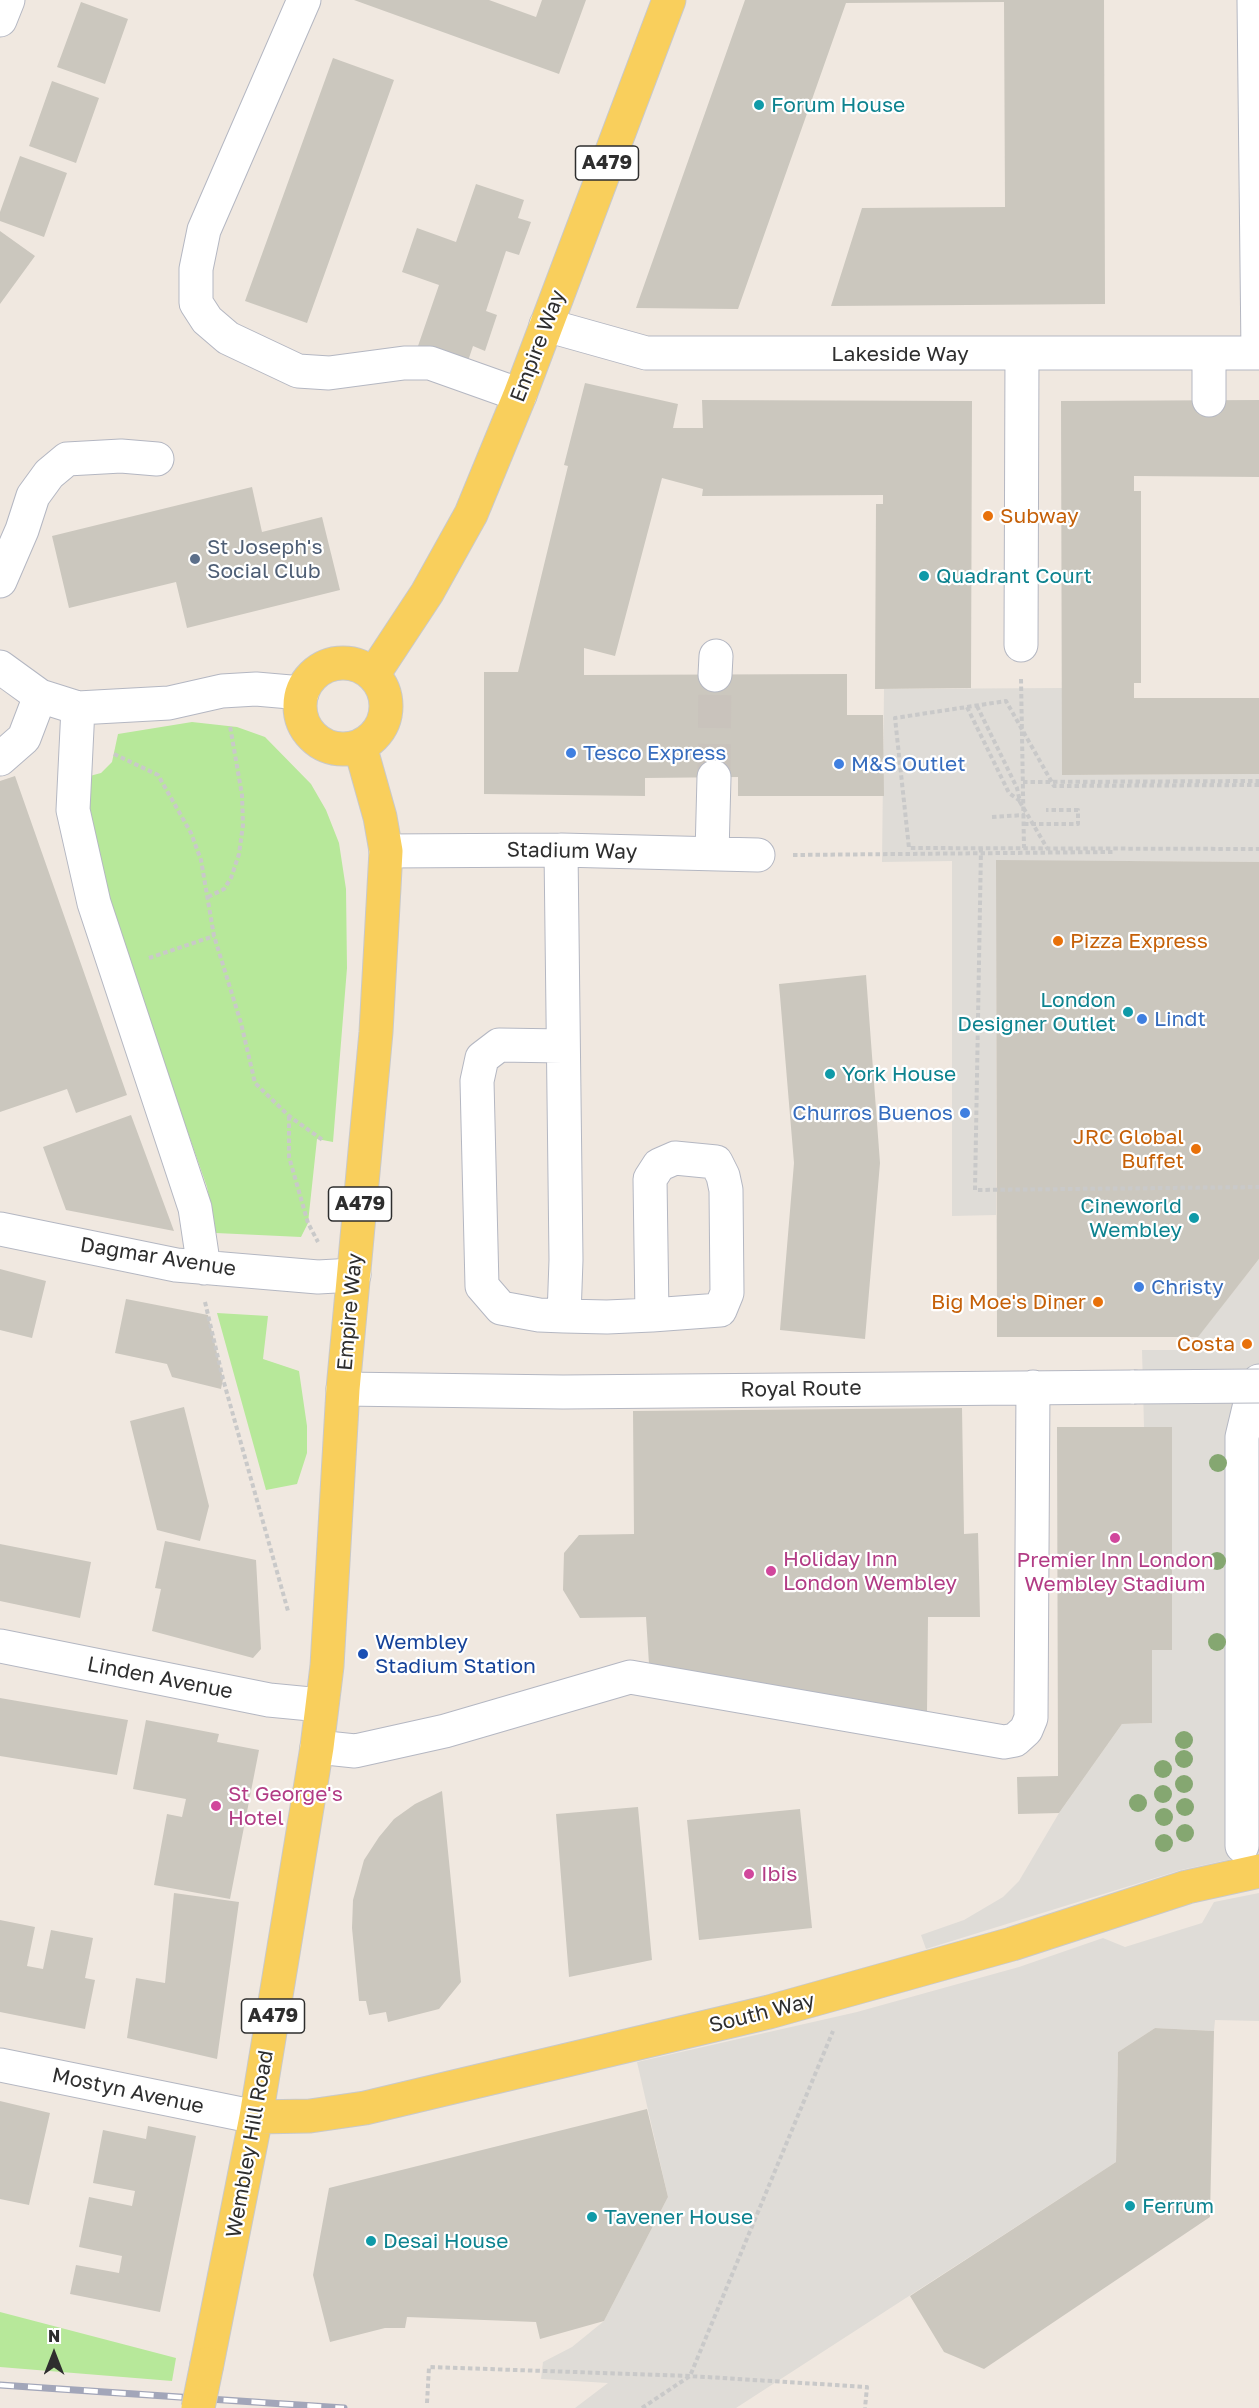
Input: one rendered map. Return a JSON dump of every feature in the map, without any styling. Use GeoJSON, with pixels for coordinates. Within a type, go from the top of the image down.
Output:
{"type":"FeatureCollection","features":[{"type":"Feature","properties":{"kind":"main road","name":"Empire Way"},"geometry":{"type":"LineString","coordinates":[[373,675],[427,593],[471,514],[520,395],[669,0]]}},
{"type":"Feature","properties":{"kind":"main road"},"geometry":{"type":"LineString","coordinates":[[351,664],[373,675],[381,686],[386,699],[386,714],[381,727],[372,738],[360,746],[348,749],[336,748],[314,738],[306,728],[300,705],[302,693],[308,681],[327,666],[351,664]]}},
{"type":"Feature","properties":{"kind":"main road","name":"Empire Way"},"geometry":{"type":"LineString","coordinates":[[327,1666],[343,1389],[376,1032],[386,851],[380,817],[360,746]]}},
{"type":"Feature","properties":{"kind":"main road","name":"Wembley Hill Road"},"geometry":{"type":"LineString","coordinates":[[198,2408],[256,2117],[317,1747],[327,1666]]}},
{"type":"Feature","properties":{"kind":"main road","name":"South Way"},"geometry":{"type":"LineString","coordinates":[[256,2117],[310,2116],[365,2108],[769,2012],[1012,1944],[1187,1887],[1250,1859]]}},
{"type":"Feature","properties":{"kind":"street"},"geometry":{"type":"LineString","coordinates":[[0,20],[8,0]]}},
{"type":"Feature","properties":{"kind":"street"},"geometry":{"type":"LineString","coordinates":[[304,0],[204,230],[196,269],[196,303],[207,320],[228,338],[298,371],[329,373],[404,363],[430,363],[520,395]]}},
{"type":"Feature","properties":{"kind":"street"},"geometry":{"type":"LineString","coordinates":[[1254,0],[1259,353]]}},
{"type":"Feature","properties":{"kind":"street","name":"Lakeside Way"},"geometry":{"type":"LineString","coordinates":[[546,326],[646,353],[1259,353]]}},
{"type":"Feature","properties":{"kind":"street"},"geometry":{"type":"LineString","coordinates":[[1021,645],[1022,353]]}},
{"type":"Feature","properties":{"kind":"street"},"geometry":{"type":"LineString","coordinates":[[1209,353],[1209,400]]}},
{"type":"Feature","properties":{"kind":"street"},"geometry":{"type":"LineString","coordinates":[[0,581],[22,530],[33,496],[49,474],[67,459],[121,456],[158,459]]}},
{"type":"Feature","properties":{"kind":"street"},"geometry":{"type":"LineString","coordinates":[[0,667],[40,696],[78,708],[169,703],[222,691],[256,689],[302,693]]}},
{"type":"Feature","properties":{"kind":"street"},"geometry":{"type":"LineString","coordinates":[[0,759],[24,738],[40,696]]}},
{"type":"Feature","properties":{"kind":"street"},"geometry":{"type":"LineString","coordinates":[[78,708],[73,810],[94,903],[195,1208],[204,1268]]}},
{"type":"Feature","properties":{"kind":"street"},"geometry":{"type":"LineString","coordinates":[[712,854],[714,777]]}},
{"type":"Feature","properties":{"kind":"street"},"geometry":{"type":"LineString","coordinates":[[561,850],[566,1260],[564,1316]]}},
{"type":"Feature","properties":{"kind":"street","name":"Stadium Way"},"geometry":{"type":"LineString","coordinates":[[386,851],[561,850],[758,855]]}},
{"type":"Feature","properties":{"kind":"street"},"geometry":{"type":"LineString","coordinates":[[563,1046],[499,1045],[482,1058],[477,1081],[482,1286],[501,1308],[539,1314],[607,1317],[720,1310],[727,1293],[726,1190],[723,1176],[716,1162],[675,1158],[659,1165],[650,1179],[652,1314]]}},
{"type":"Feature","properties":{"kind":"street","name":"Dagmar Avenue"},"geometry":{"type":"LineString","coordinates":[[0,1229],[204,1268],[318,1278],[354,1275]]}},
{"type":"Feature","properties":{"kind":"street"},"geometry":{"type":"LineString","coordinates":[[1250,1859],[1242,1437],[1252,1395],[1259,1381]]}},
{"type":"Feature","properties":{"kind":"street","name":"Royal Route"},"geometry":{"type":"LineString","coordinates":[[343,1389],[563,1392],[1259,1386]]}},
{"type":"Feature","properties":{"kind":"street"},"geometry":{"type":"LineString","coordinates":[[317,1747],[355,1751],[445,1731],[630,1677],[1004,1742],[1015,1740],[1026,1730],[1031,1718],[1033,1387]]}},
{"type":"Feature","properties":{"kind":"street","name":"Linden Avenue"},"geometry":{"type":"LineString","coordinates":[[0,1646],[269,1700],[321,1705]]}},
{"type":"Feature","properties":{"kind":"street","name":"Mostyn Avenue"},"geometry":{"type":"LineString","coordinates":[[0,2065],[256,2117]]}},
{"type":"Feature","properties":{"kind":"path"},"geometry":{"type":"LineString","coordinates":[[1021,645],[1024,849],[1259,850]]}},
{"type":"Feature","properties":{"kind":"path"},"geometry":{"type":"LineString","coordinates":[[208,897],[224,889],[231,878],[239,854],[243,825],[243,795],[222,691]]}},
{"type":"Feature","properties":{"kind":"path"},"geometry":{"type":"LineString","coordinates":[[1113,852],[909,848],[895,718],[1006,701],[1054,786],[1259,783]]}},
{"type":"Feature","properties":{"kind":"path"},"geometry":{"type":"LineString","coordinates":[[977,706],[1017,788],[1025,815],[1048,850],[1259,850]]}},
{"type":"Feature","properties":{"kind":"path"},"geometry":{"type":"LineString","coordinates":[[967,707],[1009,793],[1020,802]]}},
{"type":"Feature","properties":{"kind":"path"},"geometry":{"type":"LineString","coordinates":[[114,754],[158,775],[191,833],[201,860],[214,936],[241,1023],[255,1083],[289,1116],[324,1141]]}},
{"type":"Feature","properties":{"kind":"path"},"geometry":{"type":"LineString","coordinates":[[1023,782],[1259,783]]}},
{"type":"Feature","properties":{"kind":"path"},"geometry":{"type":"LineString","coordinates":[[1024,824],[1078,824],[1078,810],[1046,810]]}},
{"type":"Feature","properties":{"kind":"path"},"geometry":{"type":"LineString","coordinates":[[1002,818],[992,817],[1025,815]]}},
{"type":"Feature","properties":{"kind":"path"},"geometry":{"type":"LineString","coordinates":[[758,855],[1259,850]]}},
{"type":"Feature","properties":{"kind":"path"},"geometry":{"type":"LineString","coordinates":[[981,851],[975,1190],[1259,1187]]}},
{"type":"Feature","properties":{"kind":"path"},"geometry":{"type":"LineString","coordinates":[[117,970],[214,936]]}},
{"type":"Feature","properties":{"kind":"path"},"geometry":{"type":"LineString","coordinates":[[204,1268],[205,1300],[223,1379],[288,1611]]}},
{"type":"Feature","properties":{"kind":"path"},"geometry":{"type":"LineString","coordinates":[[642,2408],[690,2376],[835,2025]]}},
{"type":"Feature","properties":{"kind":"path"},"geometry":{"type":"LineString","coordinates":[[427,2403],[429,2367],[690,2376],[867,2387],[865,2408]]}},
{"type":"Feature","properties":{"kind":"green space"},"geometry":{"type":"Polygon","coordinates":[[[192,722],[237,727],[265,737],[311,784],[326,810],[339,843],[346,889],[347,968],[333,1142],[317,1139],[308,1223],[301,1237],[216,1233],[207,1187],[92,860],[86,777],[101,773],[112,762],[118,734],[192,722]]]}},
{"type":"Feature","properties":{"kind":"green space"},"geometry":{"type":"Polygon","coordinates":[[[217,1313],[268,1316],[263,1359],[299,1371],[307,1426],[307,1453],[297,1484],[266,1490],[217,1313]]]}},
{"type":"Feature","properties":{"kind":"green space"},"geometry":{"type":"Polygon","coordinates":[[[0,2312],[176,2358],[172,2381],[0,2367],[0,2312]]]}},
{"type":"Feature","properties":{"kind":"shaded area"},"geometry":{"type":"Polygon","coordinates":[[[1062,688],[1062,775],[1259,774],[1259,862],[996,861],[996,1215],[952,1216],[952,861],[882,862],[884,689],[1062,688]]]}},
{"type":"Feature","properties":{"kind":"shaded area"},"geometry":{"type":"Polygon","coordinates":[[[1259,1259],[1259,1853],[1181,1870],[926,1949],[921,1935],[964,1920],[1003,1897],[1019,1881],[1059,1813],[1122,1724],[1152,1723],[1152,1650],[1172,1649],[1172,1427],[1144,1427],[1142,1350],[1187,1350],[1259,1259]]]}},
{"type":"Feature","properties":{"kind":"shaded area"},"geometry":{"type":"Polygon","coordinates":[[[1259,1893],[1259,2021],[1215,2020],[1214,2031],[1155,2028],[1118,2052],[1116,2162],[736,2408],[575,2408],[608,2383],[541,2379],[543,2362],[572,2347],[604,2321],[668,2197],[637,2062],[857,2012],[1019,1967],[1103,1938],[1125,1947],[1202,1923],[1214,1902],[1259,1893]]]}},
{"type":"Feature","properties":{"kind":"building"},"geometry":{"type":"Polygon","coordinates":[[[354,0],[489,0],[536,17],[542,0],[586,0],[559,74],[354,0]]]}},
{"type":"Feature","properties":{"kind":"building","name":"Forum House"},"geometry":{"type":"Polygon","coordinates":[[[745,0],[1104,0],[1105,304],[831,306],[862,208],[1005,207],[1004,2],[846,3],[738,309],[636,308],[745,0]]]}},
{"type":"Feature","properties":{"kind":"building"},"geometry":{"type":"Polygon","coordinates":[[[81,2],[128,19],[105,84],[57,67],[81,2]]]}},
{"type":"Feature","properties":{"kind":"building"},"geometry":{"type":"Polygon","coordinates":[[[333,58],[394,80],[307,323],[245,301],[333,58]]]}},
{"type":"Feature","properties":{"kind":"building"},"geometry":{"type":"Polygon","coordinates":[[[52,81],[99,98],[76,163],[29,146],[52,81]]]}},
{"type":"Feature","properties":{"kind":"building"},"geometry":{"type":"Polygon","coordinates":[[[20,156],[67,173],[44,237],[0,221],[0,212],[20,156]]]}},
{"type":"Feature","properties":{"kind":"building"},"geometry":{"type":"Polygon","coordinates":[[[476,184],[524,200],[518,218],[531,222],[519,255],[506,251],[486,311],[497,315],[485,351],[473,346],[467,364],[418,346],[439,285],[402,272],[417,228],[456,242],[476,184]]]}},
{"type":"Feature","properties":{"kind":"building"},"geometry":{"type":"Polygon","coordinates":[[[0,231],[35,256],[0,304],[0,231]]]}},
{"type":"Feature","properties":{"kind":"building","name":"Quadrant Court"},"geometry":{"type":"Polygon","coordinates":[[[585,383],[678,404],[673,428],[703,428],[702,400],[972,401],[971,688],[875,689],[876,504],[883,504],[883,495],[702,496],[703,489],[662,478],[615,656],[584,648],[584,675],[847,674],[847,715],[883,715],[884,796],[738,796],[738,777],[645,778],[645,796],[484,794],[484,672],[518,672],[568,466],[564,465],[585,383]]]}},
{"type":"Feature","properties":{"kind":"building"},"geometry":{"type":"Polygon","coordinates":[[[1259,400],[1259,477],[1134,476],[1134,491],[1141,491],[1141,683],[1134,683],[1134,698],[1259,698],[1259,774],[1062,775],[1061,401],[1259,400]]]}},
{"type":"Feature","properties":{"kind":"building","name":"St Joseph's Social Club"},"geometry":{"type":"Polygon","coordinates":[[[252,487],[262,532],[322,517],[340,590],[187,628],[176,582],[69,608],[52,536],[252,487]]]}},
{"type":"Feature","properties":{"kind":"building"},"geometry":{"type":"Polygon","coordinates":[[[15,776],[127,1095],[76,1113],[67,1089],[0,1112],[0,781],[15,776]]]}},
{"type":"Feature","properties":{"kind":"building","name":"London Designer Outlet"},"geometry":{"type":"Polygon","coordinates":[[[996,860],[1259,862],[1259,1259],[1198,1337],[997,1337],[996,860]]]}},
{"type":"Feature","properties":{"kind":"building","name":"York House"},"geometry":{"type":"Polygon","coordinates":[[[866,975],[880,1163],[865,1339],[780,1330],[794,1163],[779,984],[866,975]]]}},
{"type":"Feature","properties":{"kind":"building"},"geometry":{"type":"Polygon","coordinates":[[[131,1115],[174,1231],[66,1210],[43,1147],[131,1115]]]}},
{"type":"Feature","properties":{"kind":"building"},"geometry":{"type":"Polygon","coordinates":[[[0,1269],[46,1281],[32,1338],[0,1330],[0,1269]]]}},
{"type":"Feature","properties":{"kind":"building"},"geometry":{"type":"Polygon","coordinates":[[[126,1299],[208,1315],[223,1379],[221,1389],[172,1377],[167,1364],[115,1353],[126,1299]]]}},
{"type":"Feature","properties":{"kind":"building"},"geometry":{"type":"Polygon","coordinates":[[[184,1407],[209,1506],[200,1541],[157,1530],[130,1421],[184,1407]]]}},
{"type":"Feature","properties":{"kind":"building","name":"Holiday Inn London Wembley"},"geometry":{"type":"Polygon","coordinates":[[[962,1408],[964,1534],[978,1533],[980,1617],[928,1617],[927,1712],[649,1664],[646,1617],[580,1618],[563,1590],[564,1553],[579,1535],[634,1534],[633,1411],[962,1408]]]}},
{"type":"Feature","properties":{"kind":"building","name":"Premier Inn London Wembley Stadium"},"geometry":{"type":"Polygon","coordinates":[[[1057,1427],[1172,1427],[1172,1650],[1152,1650],[1152,1723],[1122,1724],[1059,1813],[1018,1814],[1017,1777],[1058,1776],[1057,1427]]]}},
{"type":"Feature","properties":{"kind":"building"},"geometry":{"type":"Polygon","coordinates":[[[165,1541],[256,1560],[261,1649],[253,1658],[152,1631],[161,1589],[155,1588],[165,1541]]]}},
{"type":"Feature","properties":{"kind":"building"},"geometry":{"type":"Polygon","coordinates":[[[0,1544],[91,1562],[80,1618],[0,1601],[0,1544]]]}},
{"type":"Feature","properties":{"kind":"building"},"geometry":{"type":"Polygon","coordinates":[[[0,1698],[128,1720],[117,1775],[0,1756],[0,1698]]]}},
{"type":"Feature","properties":{"kind":"building","name":"St George's Hotel"},"geometry":{"type":"Polygon","coordinates":[[[146,1720],[219,1734],[217,1742],[259,1750],[230,1899],[154,1885],[167,1814],[182,1817],[186,1799],[133,1789],[146,1720]]]}},
{"type":"Feature","properties":{"kind":"building"},"geometry":{"type":"Polygon","coordinates":[[[442,1791],[461,1982],[439,2009],[388,2022],[386,2012],[369,2015],[366,2001],[359,2001],[352,1928],[353,1900],[364,1860],[379,1837],[394,1819],[415,1804],[442,1791]]]}},
{"type":"Feature","properties":{"kind":"building"},"geometry":{"type":"Polygon","coordinates":[[[638,1807],[652,1960],[569,1977],[556,1814],[638,1807]]]}},
{"type":"Feature","properties":{"kind":"building","name":"Ibis"},"geometry":{"type":"Polygon","coordinates":[[[800,1809],[812,1928],[699,1940],[687,1820],[800,1809]]]}},
{"type":"Feature","properties":{"kind":"building"},"geometry":{"type":"Polygon","coordinates":[[[174,1893],[239,1902],[217,2059],[127,2038],[136,1978],[165,1983],[174,1893]]]}},
{"type":"Feature","properties":{"kind":"building"},"geometry":{"type":"Polygon","coordinates":[[[0,1920],[35,1927],[27,1966],[43,1969],[51,1930],[93,1938],[85,1978],[95,1980],[85,2029],[0,2012],[0,1920]]]}},
{"type":"Feature","properties":{"kind":"building","name":"Ferrum"},"geometry":{"type":"Polygon","coordinates":[[[1155,2028],[1214,2031],[1210,2217],[984,2369],[944,2352],[910,2296],[1116,2162],[1118,2052],[1155,2028]]]}},
{"type":"Feature","properties":{"kind":"building"},"geometry":{"type":"Polygon","coordinates":[[[0,2101],[50,2113],[29,2205],[0,2199],[0,2101]]]}},
{"type":"Feature","properties":{"kind":"building"},"geometry":{"type":"Polygon","coordinates":[[[647,2109],[668,2197],[604,2321],[540,2339],[536,2322],[407,2317],[405,2328],[385,2328],[330,2342],[313,2275],[329,2188],[647,2109]]]}},
{"type":"Feature","properties":{"kind":"building"},"geometry":{"type":"Polygon","coordinates":[[[148,2126],[196,2136],[160,2312],[70,2294],[76,2265],[119,2273],[122,2256],[79,2247],[89,2197],[132,2206],[135,2191],[93,2183],[103,2130],[146,2139],[148,2126]]]}},
{"type":"Feature","properties":{"kind":"tunnel"},"geometry":{"type":"LineString","coordinates":[[714,777],[715,675]]}},
{"type":"Feature","properties":{"kind":"railway"},"geometry":{"type":"LineString","coordinates":[[0,2385],[344,2408]]}},
{"type":"Feature","properties":{"kind":"place","name":"Forum House"},"geometry":{"type":"Point","coordinates":[759,105]}},
{"type":"Feature","properties":{"kind":"place","name":"Subway"},"geometry":{"type":"Point","coordinates":[988,516]}},
{"type":"Feature","properties":{"kind":"place","name":"St Joseph's Social Club"},"geometry":{"type":"Point","coordinates":[195,559]}},
{"type":"Feature","properties":{"kind":"place","name":"Quadrant Court"},"geometry":{"type":"Point","coordinates":[924,576]}},
{"type":"Feature","properties":{"kind":"place","name":"Tesco Express"},"geometry":{"type":"Point","coordinates":[571,753]}},
{"type":"Feature","properties":{"kind":"place","name":"M&S Outlet"},"geometry":{"type":"Point","coordinates":[839,764]}},
{"type":"Feature","properties":{"kind":"place","name":"Pizza Express"},"geometry":{"type":"Point","coordinates":[1058,941]}},
{"type":"Feature","properties":{"kind":"place","name":"London Designer Outlet"},"geometry":{"type":"Point","coordinates":[1128,1012]}},
{"type":"Feature","properties":{"kind":"place","name":"Lindt"},"geometry":{"type":"Point","coordinates":[1142,1019]}},
{"type":"Feature","properties":{"kind":"place","name":"York House"},"geometry":{"type":"Point","coordinates":[830,1074]}},
{"type":"Feature","properties":{"kind":"place","name":"Churros Buenos"},"geometry":{"type":"Point","coordinates":[965,1113]}},
{"type":"Feature","properties":{"kind":"place","name":"JRC Global Buffet"},"geometry":{"type":"Point","coordinates":[1196,1149]}},
{"type":"Feature","properties":{"kind":"place","name":"Cineworld Wembley"},"geometry":{"type":"Point","coordinates":[1194,1218]}},
{"type":"Feature","properties":{"kind":"place","name":"Christy"},"geometry":{"type":"Point","coordinates":[1139,1287]}},
{"type":"Feature","properties":{"kind":"place","name":"Big Moe's Diner"},"geometry":{"type":"Point","coordinates":[1098,1302]}},
{"type":"Feature","properties":{"kind":"place","name":"Costa"},"geometry":{"type":"Point","coordinates":[1247,1344]}},
{"type":"Feature","properties":{"kind":"place","name":"Premier Inn London Wembley Stadium"},"geometry":{"type":"Point","coordinates":[1115,1538]}},
{"type":"Feature","properties":{"kind":"place","name":"Holiday Inn London Wembley"},"geometry":{"type":"Point","coordinates":[771,1571]}},
{"type":"Feature","properties":{"kind":"place","name":"Wembley Stadium Station"},"geometry":{"type":"Point","coordinates":[363,1654]}},
{"type":"Feature","properties":{"kind":"place","name":"St George's Hotel"},"geometry":{"type":"Point","coordinates":[216,1806]}},
{"type":"Feature","properties":{"kind":"place","name":"Ibis"},"geometry":{"type":"Point","coordinates":[749,1874]}},
{"type":"Feature","properties":{"kind":"place","name":"Ferrum"},"geometry":{"type":"Point","coordinates":[1130,2206]}},
{"type":"Feature","properties":{"kind":"place","name":"Tavener House"},"geometry":{"type":"Point","coordinates":[592,2217]}},
{"type":"Feature","properties":{"kind":"place","name":"Desai House"},"geometry":{"type":"Point","coordinates":[371,2241]}}]}
